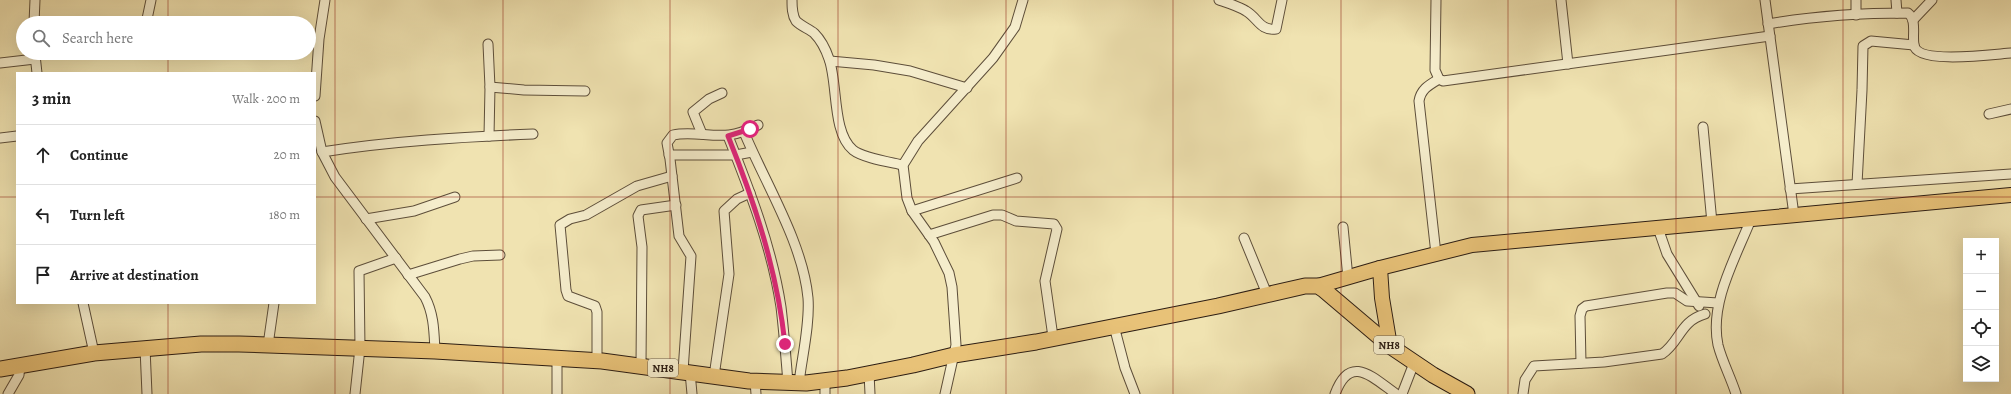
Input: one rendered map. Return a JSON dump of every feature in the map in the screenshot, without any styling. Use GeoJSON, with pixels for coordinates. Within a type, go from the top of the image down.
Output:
{"type":"FeatureCollection","features":[{"type":"Feature","properties":{"kind":"highway","name":"NH8"},"geometry":{"type":"LineString","coordinates":[[1,367],[20,366],[94,353],[144,348],[201,344],[268,345],[435,351],[557,359],[597,360],[714,376],[756,388],[793,383],[825,388],[869,374],[954,355],[1002,348],[1114,326],[1305,286],[1318,286],[1390,346],[1414,363],[1467,394]]}},
{"type":"Feature","properties":{"kind":"main road"},"geometry":{"type":"LineString","coordinates":[[1318,286],[1380,268],[1472,245],[2011,194]]}},
{"type":"Feature","properties":{"kind":"main road"},"geometry":{"type":"LineString","coordinates":[[1380,268],[1382,298],[1390,346]]}},
{"type":"Feature","properties":{"kind":"street"},"geometry":{"type":"LineString","coordinates":[[34,16],[35,0]]}},
{"type":"Feature","properties":{"kind":"street"},"geometry":{"type":"LineString","coordinates":[[148,16],[151,0]]}},
{"type":"Feature","properties":{"kind":"street"},"geometry":{"type":"LineString","coordinates":[[316,82],[319,39],[325,0]]}},
{"type":"Feature","properties":{"kind":"street"},"geometry":{"type":"LineString","coordinates":[[792,0],[793,14],[796,20],[814,34],[821,42],[830,60],[840,126],[853,150],[861,154],[903,164]]}},
{"type":"Feature","properties":{"kind":"street"},"geometry":{"type":"LineString","coordinates":[[945,394],[957,336],[952,287],[943,259],[929,235],[912,211],[907,198],[903,164],[918,141],[994,58],[1012,32],[1023,0]]}},
{"type":"Feature","properties":{"kind":"street"},"geometry":{"type":"LineString","coordinates":[[1219,0],[1247,11],[1259,25],[1269,30],[1276,29],[1282,0]]}},
{"type":"Feature","properties":{"kind":"street"},"geometry":{"type":"LineString","coordinates":[[1436,0],[1435,70],[1439,79]]}},
{"type":"Feature","properties":{"kind":"street"},"geometry":{"type":"LineString","coordinates":[[1561,0],[1568,64]]}},
{"type":"Feature","properties":{"kind":"street"},"geometry":{"type":"LineString","coordinates":[[1765,0],[1794,215]]}},
{"type":"Feature","properties":{"kind":"street"},"geometry":{"type":"LineString","coordinates":[[1856,0],[1856,15]]}},
{"type":"Feature","properties":{"kind":"street"},"geometry":{"type":"LineString","coordinates":[[1896,0],[1896,13]]}},
{"type":"Feature","properties":{"kind":"street"},"geometry":{"type":"LineString","coordinates":[[1913,20],[1932,0]]}},
{"type":"Feature","properties":{"kind":"street"},"geometry":{"type":"LineString","coordinates":[[1768,24],[1813,17],[1908,13],[1913,20],[1914,44],[1916,51],[1922,54],[1939,57],[2011,53]]}},
{"type":"Feature","properties":{"kind":"street"},"geometry":{"type":"LineString","coordinates":[[1436,254],[1419,101],[1421,93],[1428,86],[1439,79],[1452,81],[1770,36]]}},
{"type":"Feature","properties":{"kind":"street"},"geometry":{"type":"LineString","coordinates":[[1857,184],[1863,46],[1871,41],[1914,44]]}},
{"type":"Feature","properties":{"kind":"street"},"geometry":{"type":"LineString","coordinates":[[488,44],[490,87],[489,136]]}},
{"type":"Feature","properties":{"kind":"street"},"geometry":{"type":"LineString","coordinates":[[0,63],[16,60]]}},
{"type":"Feature","properties":{"kind":"street"},"geometry":{"type":"LineString","coordinates":[[35,60],[37,72]]}},
{"type":"Feature","properties":{"kind":"street"},"geometry":{"type":"LineString","coordinates":[[830,60],[910,71],[967,88]]}},
{"type":"Feature","properties":{"kind":"street"},"geometry":{"type":"LineString","coordinates":[[490,87],[524,90],[585,92]]}},
{"type":"Feature","properties":{"kind":"street"},"geometry":{"type":"LineString","coordinates":[[702,134],[693,112],[709,100],[722,93]]}},
{"type":"Feature","properties":{"kind":"street"},"geometry":{"type":"LineString","coordinates":[[1989,114],[2011,109]]}},
{"type":"Feature","properties":{"kind":"street"},"geometry":{"type":"LineString","coordinates":[[316,125],[322,152],[335,177],[425,297],[430,308],[434,329],[435,351]]}},
{"type":"Feature","properties":{"kind":"street"},"geometry":{"type":"LineString","coordinates":[[692,394],[686,372],[691,256],[679,236],[670,155],[667,143],[673,135],[682,133],[728,136],[744,132],[758,125]]}},
{"type":"Feature","properties":{"kind":"street"},"geometry":{"type":"LineString","coordinates":[[1703,127],[1712,222]]}},
{"type":"Feature","properties":{"kind":"street"},"geometry":{"type":"LineString","coordinates":[[744,132],[785,224],[805,277],[808,301],[793,383]]}},
{"type":"Feature","properties":{"kind":"street"},"geometry":{"type":"LineString","coordinates":[[322,152],[370,144],[533,134]]}},
{"type":"Feature","properties":{"kind":"street"},"geometry":{"type":"LineString","coordinates":[[0,138],[16,136]]}},
{"type":"Feature","properties":{"kind":"street"},"geometry":{"type":"LineString","coordinates":[[728,136],[750,194],[770,257],[781,306],[793,383]]}},
{"type":"Feature","properties":{"kind":"street"},"geometry":{"type":"LineString","coordinates":[[670,155],[736,155],[752,152]]}},
{"type":"Feature","properties":{"kind":"street"},"geometry":{"type":"LineString","coordinates":[[1790,189],[2011,174]]}},
{"type":"Feature","properties":{"kind":"street"},"geometry":{"type":"LineString","coordinates":[[597,360],[597,312],[595,306],[568,296],[566,290],[560,225],[586,215],[637,186],[672,176]]}},
{"type":"Feature","properties":{"kind":"street"},"geometry":{"type":"LineString","coordinates":[[912,211],[1018,178]]}},
{"type":"Feature","properties":{"kind":"street"},"geometry":{"type":"LineString","coordinates":[[714,376],[729,274],[724,211],[736,199],[750,194]]}},
{"type":"Feature","properties":{"kind":"street"},"geometry":{"type":"LineString","coordinates":[[366,219],[414,211],[455,197]]}},
{"type":"Feature","properties":{"kind":"street"},"geometry":{"type":"LineString","coordinates":[[641,365],[642,247],[638,216],[641,210],[676,205]]}},
{"type":"Feature","properties":{"kind":"street"},"geometry":{"type":"LineString","coordinates":[[929,235],[992,215],[1002,215],[1016,221],[1054,224],[1057,229],[1045,281],[1053,337]]}},
{"type":"Feature","properties":{"kind":"street"},"geometry":{"type":"LineString","coordinates":[[1736,394],[1718,346],[1716,322],[1718,303],[1751,219]]}},
{"type":"Feature","properties":{"kind":"street"},"geometry":{"type":"LineString","coordinates":[[1343,227],[1348,278]]}},
{"type":"Feature","properties":{"kind":"street"},"geometry":{"type":"LineString","coordinates":[[1658,228],[1667,254],[1697,303],[1705,314],[1716,322]]}},
{"type":"Feature","properties":{"kind":"street"},"geometry":{"type":"LineString","coordinates":[[1244,238],[1267,294]]}},
{"type":"Feature","properties":{"kind":"street"},"geometry":{"type":"LineString","coordinates":[[408,275],[460,259],[500,255]]}},
{"type":"Feature","properties":{"kind":"street"},"geometry":{"type":"LineString","coordinates":[[355,394],[360,348],[359,271],[396,258]]}},
{"type":"Feature","properties":{"kind":"street"},"geometry":{"type":"LineString","coordinates":[[1581,363],[1580,316],[1582,309],[1586,306],[1667,293],[1675,293],[1687,301],[1697,303],[1718,303]]}},
{"type":"Feature","properties":{"kind":"street"},"geometry":{"type":"LineString","coordinates":[[83,304],[94,353]]}},
{"type":"Feature","properties":{"kind":"street"},"geometry":{"type":"LineString","coordinates":[[268,345],[274,304]]}},
{"type":"Feature","properties":{"kind":"street"},"geometry":{"type":"LineString","coordinates":[[1523,394],[1525,380],[1534,366],[1581,363],[1662,354],[1667,351],[1683,327],[1694,317],[1705,314]]}},
{"type":"Feature","properties":{"kind":"street"},"geometry":{"type":"LineString","coordinates":[[1114,326],[1125,368],[1135,394]]}},
{"type":"Feature","properties":{"kind":"street"},"geometry":{"type":"LineString","coordinates":[[144,348],[147,394]]}},
{"type":"Feature","properties":{"kind":"street"},"geometry":{"type":"LineString","coordinates":[[557,359],[557,394]]}},
{"type":"Feature","properties":{"kind":"street"},"geometry":{"type":"LineString","coordinates":[[1402,394],[1414,363]]}},
{"type":"Feature","properties":{"kind":"street"},"geometry":{"type":"LineString","coordinates":[[8,394],[19,376],[20,366]]}},
{"type":"Feature","properties":{"kind":"street"},"geometry":{"type":"LineString","coordinates":[[1335,394],[1344,377],[1350,372],[1359,370],[1367,373],[1396,394]]}},
{"type":"Feature","properties":{"kind":"street"},"geometry":{"type":"LineString","coordinates":[[869,374],[870,394]]}},
{"type":"Feature","properties":{"kind":"route"},"geometry":{"type":"LineString","coordinates":[[750,129],[728,136],[754,205],[770,257],[781,306],[785,344]]}}]}
